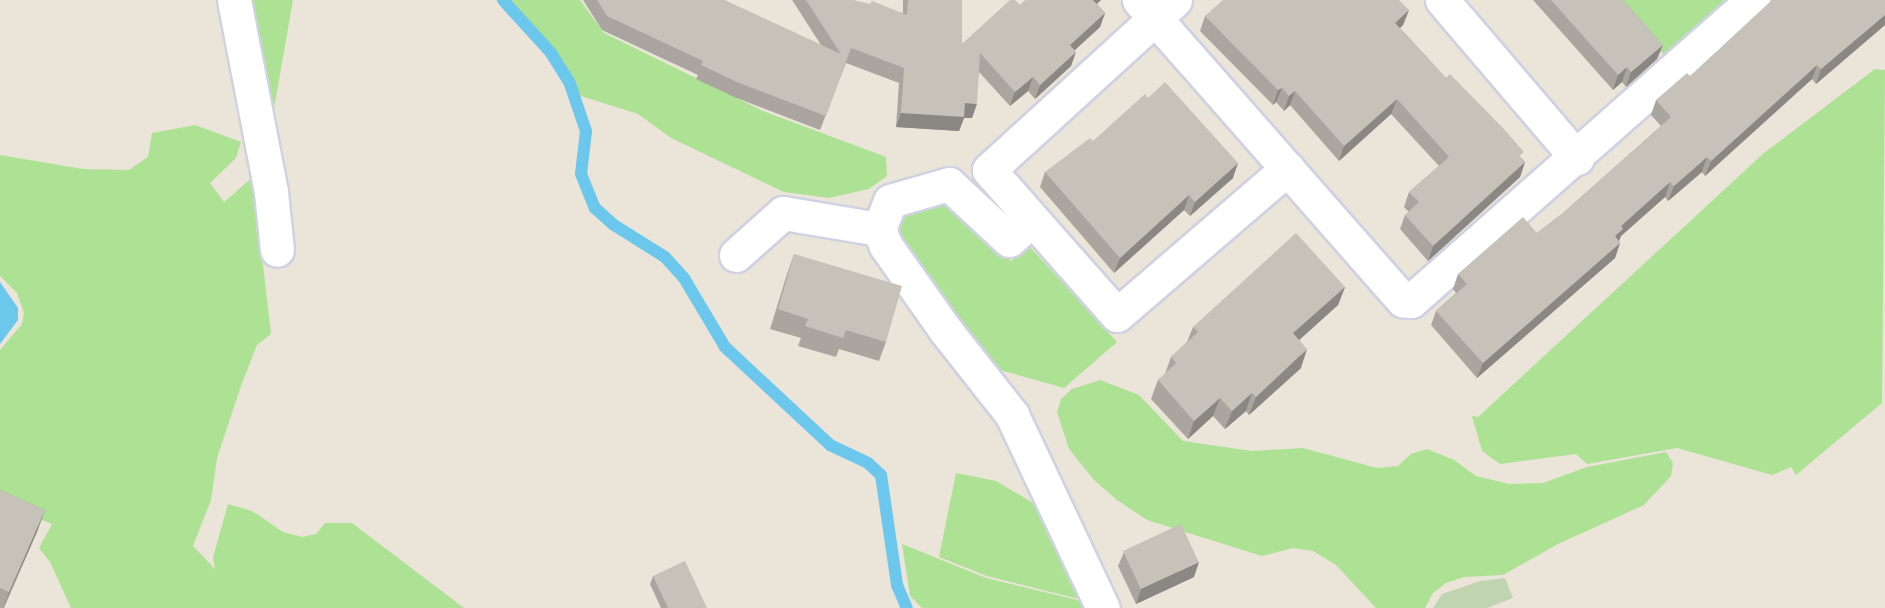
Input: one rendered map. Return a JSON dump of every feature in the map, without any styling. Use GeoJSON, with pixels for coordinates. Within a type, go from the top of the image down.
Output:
{"type":"FeatureCollection","features":[{"type":"Feature","properties":{"kind":"street"},"geometry":{"type":"LineString","coordinates":[[234,0],[271,192],[277,250]]}},
{"type":"Feature","properties":{"kind":"street"},"geometry":{"type":"LineString","coordinates":[[1442,0],[1577,158]]}},
{"type":"Feature","properties":{"kind":"street"},"geometry":{"type":"LineString","coordinates":[[1288,168],[1117,315],[989,170],[1156,6],[1288,168],[1403,300],[1411,302],[1577,158],[1753,0]]}},
{"type":"Feature","properties":{"kind":"street"},"geometry":{"type":"LineString","coordinates":[[1032,220],[1009,240],[949,184],[890,201],[879,229],[886,246],[946,331],[1012,415],[1103,608]]}},
{"type":"Feature","properties":{"kind":"street"},"geometry":{"type":"LineString","coordinates":[[736,255],[783,213],[879,229]]}},
{"type":"Feature","properties":{"kind":"green space"},"geometry":{"type":"Polygon","coordinates":[[[249,0],[293,0],[272,120],[249,0]]]}},
{"type":"Feature","properties":{"kind":"green space"},"geometry":{"type":"Polygon","coordinates":[[[508,0],[580,0],[604,33],[763,111],[886,157],[887,176],[869,189],[829,198],[784,192],[671,138],[638,114],[581,96],[554,50],[508,0]]]}},
{"type":"Feature","properties":{"kind":"green space"},"geometry":{"type":"Polygon","coordinates":[[[1618,0],[1726,0],[1664,55],[1618,0]]]}},
{"type":"Feature","properties":{"kind":"green space"},"geometry":{"type":"Polygon","coordinates":[[[1875,69],[1885,70],[1882,403],[1796,475],[1791,467],[1772,475],[1677,448],[1587,464],[1576,454],[1500,464],[1482,451],[1472,416],[1478,417],[1764,153],[1875,69]]]}},
{"type":"Feature","properties":{"kind":"green space"},"geometry":{"type":"Polygon","coordinates":[[[195,125],[241,142],[236,158],[210,183],[224,202],[253,177],[271,334],[257,345],[242,383],[217,458],[211,500],[193,546],[215,569],[213,557],[228,504],[252,511],[283,532],[302,537],[316,534],[325,523],[352,523],[464,608],[71,608],[50,562],[39,548],[52,524],[15,510],[0,499],[0,350],[22,324],[24,313],[17,293],[0,276],[0,155],[83,169],[129,170],[148,157],[152,133],[195,125]]]}},
{"type":"Feature","properties":{"kind":"green space"},"geometry":{"type":"Polygon","coordinates":[[[942,199],[1011,261],[1029,246],[1117,342],[1064,388],[997,369],[951,310],[899,231],[903,213],[942,199]]]}},
{"type":"Feature","properties":{"kind":"green space"},"geometry":{"type":"Polygon","coordinates":[[[1100,380],[1139,395],[1183,441],[1252,451],[1303,448],[1377,468],[1398,466],[1411,454],[1427,449],[1454,460],[1476,476],[1509,484],[1543,483],[1587,467],[1666,452],[1673,463],[1671,476],[1644,505],[1558,544],[1503,575],[1464,577],[1446,583],[1433,593],[1425,608],[1376,608],[1336,565],[1313,551],[1293,548],[1262,556],[1147,520],[1117,500],[1094,480],[1069,449],[1057,412],[1061,399],[1072,389],[1100,380]]]}},
{"type":"Feature","properties":{"kind":"green space"},"geometry":{"type":"Polygon","coordinates":[[[956,473],[996,481],[1040,507],[1083,600],[987,576],[939,557],[956,473]]]}},
{"type":"Feature","properties":{"kind":"green space"},"geometry":{"type":"Polygon","coordinates":[[[902,544],[986,578],[1086,602],[1089,608],[922,608],[910,596],[902,544]]]}},
{"type":"Feature","properties":{"kind":"green space"},"geometry":{"type":"Polygon","coordinates":[[[1505,578],[1513,598],[1487,608],[1433,608],[1442,594],[1480,581],[1505,578]]]}},
{"type":"Feature","properties":{"kind":"water"},"geometry":{"type":"Polygon","coordinates":[[[0,282],[18,308],[18,320],[0,344],[0,282]]]}},
{"type":"Feature","properties":{"kind":"building"},"geometry":{"type":"Polygon","coordinates":[[[597,0],[724,0],[841,54],[806,0],[852,0],[870,4],[872,1],[907,15],[908,0],[962,0],[962,44],[1010,0],[1015,0],[1020,5],[1026,0],[1093,0],[1105,13],[1070,45],[1076,52],[1040,85],[1033,77],[1015,92],[980,53],[977,104],[965,103],[964,117],[901,113],[904,68],[851,48],[826,116],[739,83],[701,65],[703,61],[607,16],[597,0]]]}},
{"type":"Feature","properties":{"kind":"building"},"geometry":{"type":"Polygon","coordinates":[[[1223,0],[1399,0],[1409,10],[1395,23],[1446,78],[1450,74],[1502,127],[1524,152],[1519,156],[1525,162],[1433,246],[1405,215],[1419,202],[1409,192],[1449,157],[1397,99],[1344,146],[1295,91],[1289,96],[1282,88],[1278,90],[1205,16],[1223,0]]]}},
{"type":"Feature","properties":{"kind":"building"},"geometry":{"type":"Polygon","coordinates":[[[1551,0],[1623,0],[1663,45],[1631,72],[1627,67],[1618,75],[1551,0]]]}},
{"type":"Feature","properties":{"kind":"building"},"geometry":{"type":"Polygon","coordinates":[[[1772,0],[1885,0],[1885,15],[1821,69],[1817,65],[1711,161],[1707,157],[1674,186],[1670,182],[1621,226],[1623,229],[1615,236],[1620,243],[1483,363],[1436,311],[1467,284],[1458,274],[1523,217],[1537,233],[1563,213],[1671,117],[1656,100],[1687,73],[1690,76],[1772,0]]]}},
{"type":"Feature","properties":{"kind":"building"},"geometry":{"type":"Polygon","coordinates":[[[1165,82],[1238,163],[1195,202],[1189,195],[1120,258],[1045,172],[1090,138],[1093,141],[1145,94],[1148,98],[1165,82]]]}},
{"type":"Feature","properties":{"kind":"building"},"geometry":{"type":"Polygon","coordinates":[[[1296,233],[1345,287],[1293,333],[1307,349],[1256,397],[1252,393],[1232,411],[1220,398],[1194,421],[1158,380],[1176,363],[1171,357],[1198,332],[1193,327],[1296,233]]]}},
{"type":"Feature","properties":{"kind":"building"},"geometry":{"type":"Polygon","coordinates":[[[794,254],[902,286],[886,342],[846,330],[843,338],[805,326],[808,319],[778,309],[794,254]]]}},
{"type":"Feature","properties":{"kind":"building"},"geometry":{"type":"Polygon","coordinates":[[[0,490],[45,510],[9,592],[0,588],[0,490]]]}},
{"type":"Feature","properties":{"kind":"building"},"geometry":{"type":"Polygon","coordinates":[[[1181,524],[1199,562],[1141,589],[1123,551],[1181,524]]]}},
{"type":"Feature","properties":{"kind":"building"},"geometry":{"type":"Polygon","coordinates":[[[685,561],[707,608],[668,608],[653,576],[685,561]]]}},
{"type":"Feature","properties":{"kind":"waterway"},"geometry":{"type":"LineString","coordinates":[[503,0],[551,53],[570,84],[586,131],[581,174],[595,208],[614,225],[665,257],[684,278],[725,347],[830,445],[868,463],[881,475],[897,585],[907,608]]}}]}
